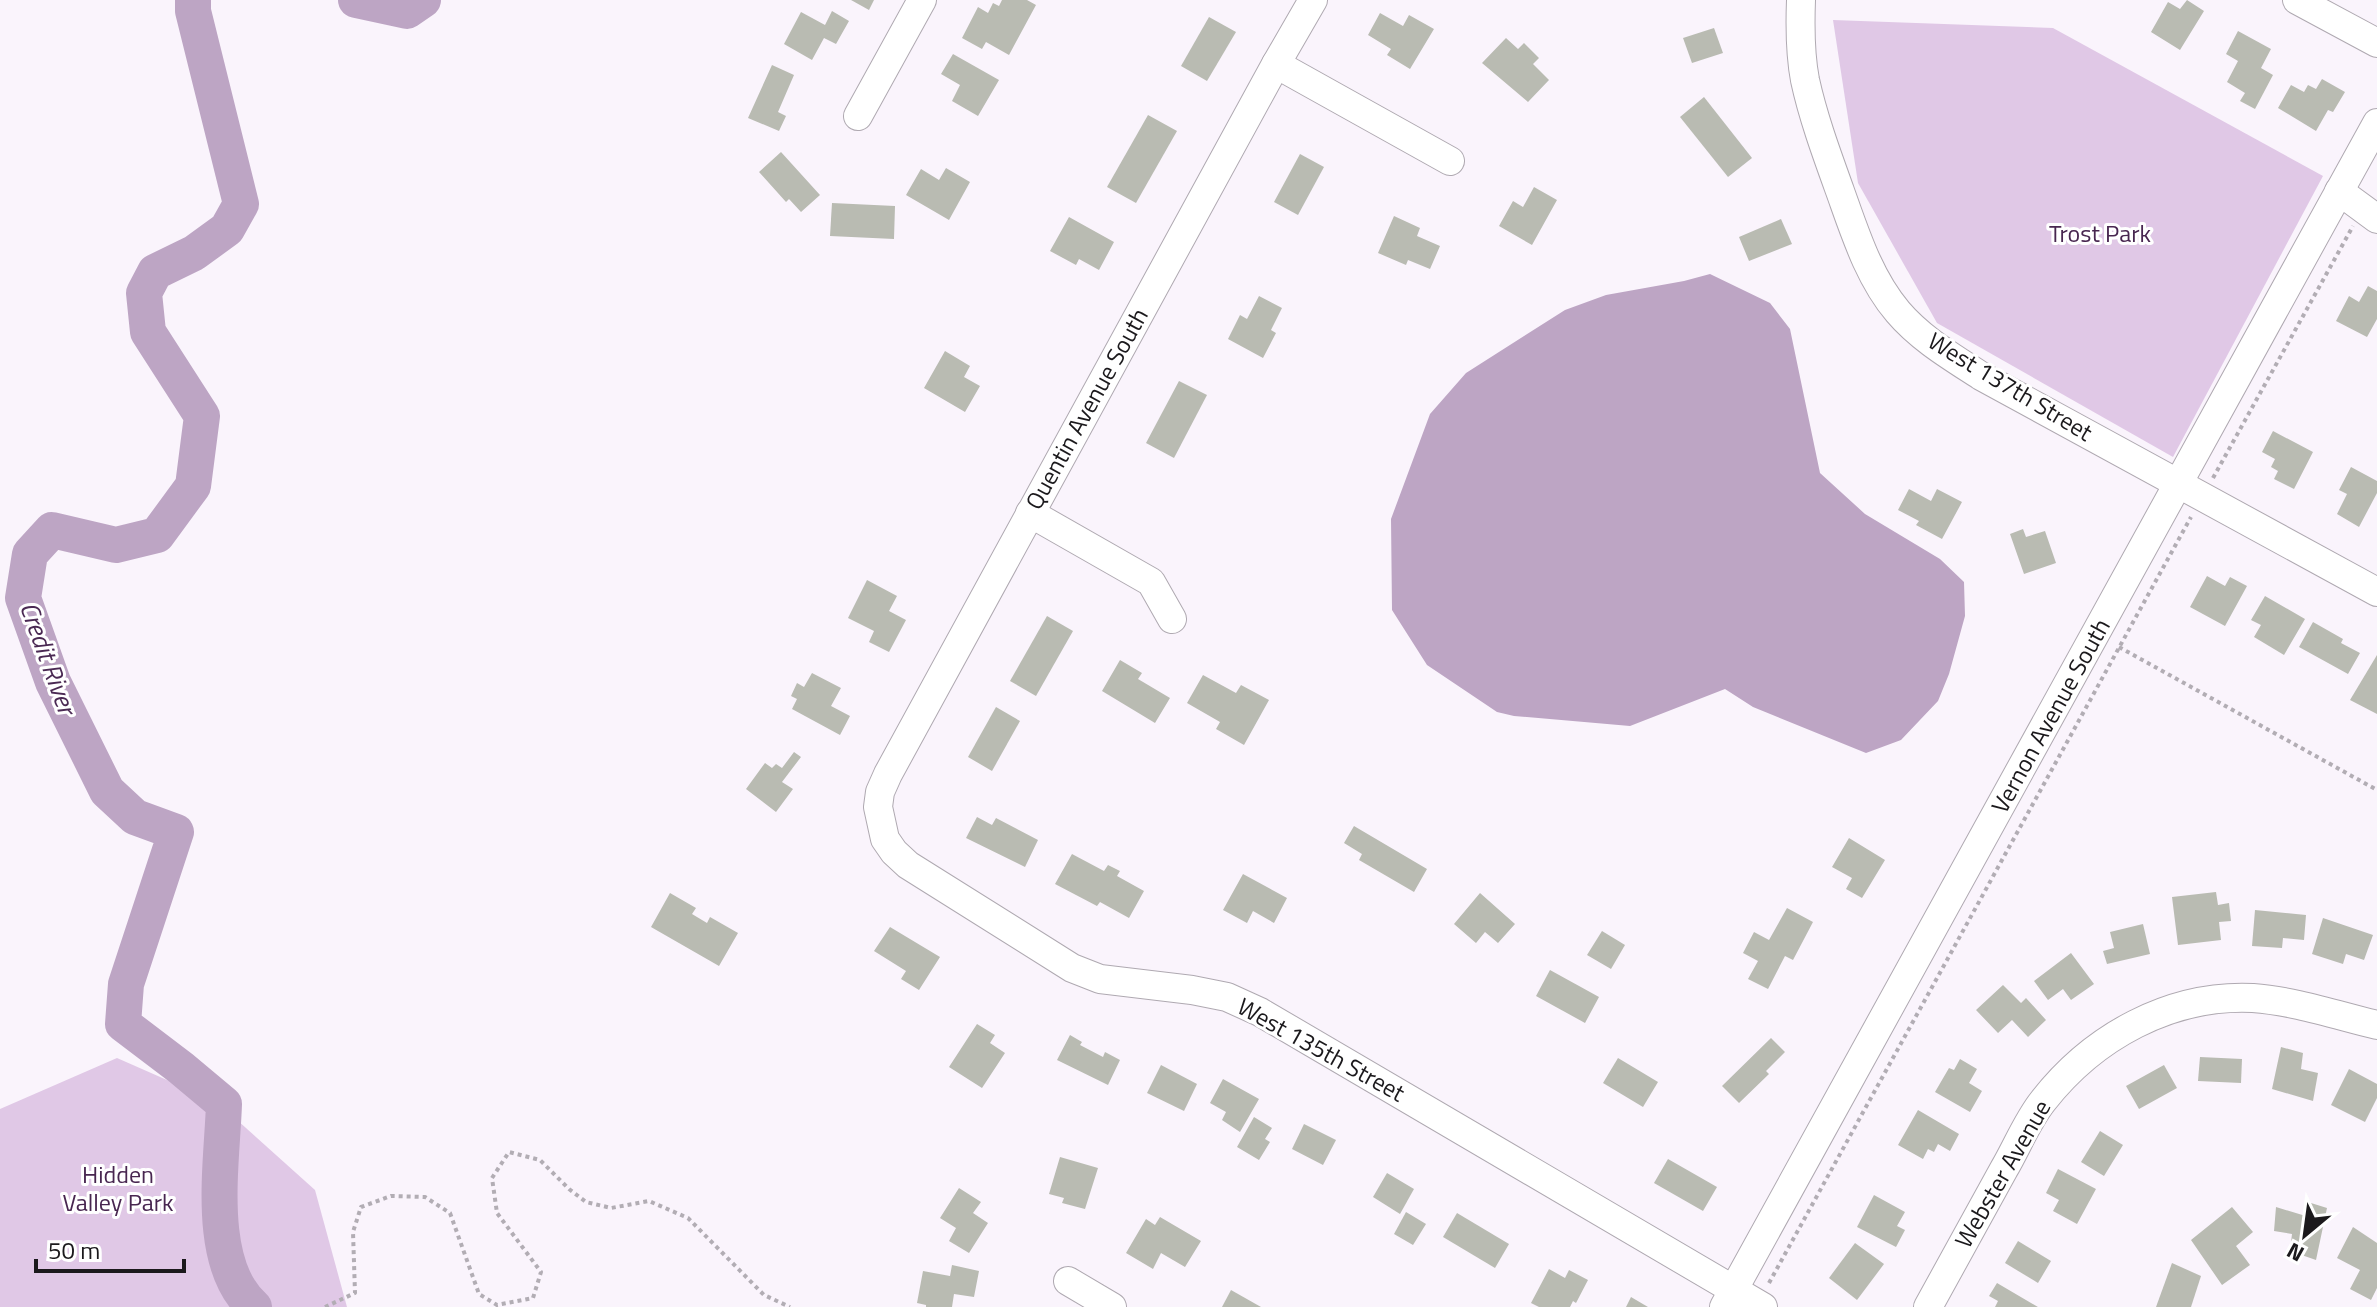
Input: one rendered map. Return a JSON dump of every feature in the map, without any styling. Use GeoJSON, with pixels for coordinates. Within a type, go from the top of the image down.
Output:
{"type":"FeatureCollection","features":[{"type":"Feature","properties":{"kind":"street"},"geometry":{"type":"LineString","coordinates":[[858,116],[922,0]]}},
{"type":"Feature","properties":{"kind":"street","name":"Quentin Avenue South"},"geometry":{"type":"LineString","coordinates":[[880,824],[880,792],[888,774],[1313,0]]}},
{"type":"Feature","properties":{"kind":"street","name":"West 137th Street"},"geometry":{"type":"LineString","coordinates":[[1801,0],[1800,30],[1805,79],[1826,152],[1861,251],[1898,312],[1947,354],[1981,376],[2377,592]]}},
{"type":"Feature","properties":{"kind":"street"},"geometry":{"type":"LineString","coordinates":[[2297,0],[2377,43]]}},
{"type":"Feature","properties":{"kind":"street"},"geometry":{"type":"LineString","coordinates":[[1276,64],[1450,161]]}},
{"type":"Feature","properties":{"kind":"street","name":"Vernon Avenue South"},"geometry":{"type":"LineString","coordinates":[[1745,1302],[2191,490],[2339,191],[2377,123]]}},
{"type":"Feature","properties":{"kind":"street"},"geometry":{"type":"LineString","coordinates":[[2339,191],[2370,214]]}},
{"type":"Feature","properties":{"kind":"street"},"geometry":{"type":"LineString","coordinates":[[1030,513],[1151,582],[1172,619]]}},
{"type":"Feature","properties":{"kind":"street","name":"West 135th Street"},"geometry":{"type":"LineString","coordinates":[[880,824],[885,839],[908,865],[1072,968],[1100,979],[1227,997],[1260,1012],[1745,1302]]}},
{"type":"Feature","properties":{"kind":"street","name":"Webster Avenue"},"geometry":{"type":"LineString","coordinates":[[1928,1307],[2041,1103],[2071,1068],[2104,1042],[2141,1020],[2175,1007],[2217,999],[2253,998],[2285,1003],[2377,1025]]}},
{"type":"Feature","properties":{"kind":"street"},"geometry":{"type":"LineString","coordinates":[[1068,1281],[1112,1307]]}},
{"type":"Feature","properties":{"kind":"path"},"geometry":{"type":"LineString","coordinates":[[1745,1302],[2191,490],[2370,214]]}},
{"type":"Feature","properties":{"kind":"path"},"geometry":{"type":"LineString","coordinates":[[2108,641],[2377,790]]}},
{"type":"Feature","properties":{"kind":"path"},"geometry":{"type":"LineString","coordinates":[[325,1307],[355,1293],[353,1232],[361,1207],[391,1196],[425,1197],[450,1213],[479,1294],[497,1305],[533,1298],[541,1272],[497,1213],[492,1178],[509,1152],[540,1160],[586,1202],[611,1208],[649,1201],[688,1218],[764,1295],[790,1307]]}},
{"type":"Feature","properties":{"kind":"green space","name":"Trost Park"},"geometry":{"type":"Polygon","coordinates":[[[1833,20],[2053,28],[2323,176],[2173,457],[1937,323],[1858,183],[1833,20]]]}},
{"type":"Feature","properties":{"kind":"green space","name":"Hidden Valley Park"},"geometry":{"type":"Polygon","coordinates":[[[117,1058],[217,1102],[315,1190],[347,1307],[0,1307],[0,1109],[117,1058]]]}},
{"type":"Feature","properties":{"kind":"shaded area"},"geometry":{"type":"Polygon","coordinates":[[[1710,274],[1770,303],[1790,329],[1820,473],[1865,514],[1940,559],[1964,582],[1965,616],[1938,701],[1901,740],[1866,753],[1753,707],[1725,689],[1630,726],[1497,712],[1427,665],[1392,610],[1391,519],[1430,414],[1466,373],[1565,310],[1606,295],[1710,274]]]}},
{"type":"Feature","properties":{"kind":"building"},"geometry":{"type":"Polygon","coordinates":[[[851,0],[874,0],[869,10],[851,0]]]}},
{"type":"Feature","properties":{"kind":"building"},"geometry":{"type":"Polygon","coordinates":[[[1002,0],[1027,0],[1036,5],[1009,55],[986,42],[982,49],[962,38],[978,7],[988,13],[993,3],[999,6],[1002,0]]]}},
{"type":"Feature","properties":{"kind":"building"},"geometry":{"type":"Polygon","coordinates":[[[2187,0],[2204,11],[2180,50],[2151,32],[2168,2],[2180,9],[2187,0]]]}},
{"type":"Feature","properties":{"kind":"building"},"geometry":{"type":"Polygon","coordinates":[[[832,11],[849,21],[836,44],[824,38],[812,60],[784,44],[801,12],[825,25],[832,11]]]}},
{"type":"Feature","properties":{"kind":"building"},"geometry":{"type":"Polygon","coordinates":[[[1380,13],[1403,26],[1409,15],[1434,29],[1410,69],[1387,55],[1391,49],[1368,35],[1380,13]]]}},
{"type":"Feature","properties":{"kind":"building"},"geometry":{"type":"Polygon","coordinates":[[[1209,17],[1236,32],[1207,81],[1181,66],[1209,17]]]}},
{"type":"Feature","properties":{"kind":"building"},"geometry":{"type":"Polygon","coordinates":[[[1714,28],[1723,53],[1692,63],[1683,38],[1714,28]]]}},
{"type":"Feature","properties":{"kind":"building"},"geometry":{"type":"Polygon","coordinates":[[[2238,31],[2271,49],[2261,68],[2273,75],[2255,109],[2240,101],[2245,93],[2227,82],[2238,61],[2226,54],[2238,31]]]}},
{"type":"Feature","properties":{"kind":"building"},"geometry":{"type":"Polygon","coordinates":[[[1506,38],[1518,49],[1524,43],[1539,58],[1533,64],[1549,80],[1528,102],[1482,63],[1506,38]]]}},
{"type":"Feature","properties":{"kind":"building"},"geometry":{"type":"Polygon","coordinates":[[[953,54],[999,80],[978,116],[952,101],[960,85],[941,74],[953,54]]]}},
{"type":"Feature","properties":{"kind":"building"},"geometry":{"type":"Polygon","coordinates":[[[772,65],[794,75],[778,112],[786,116],[779,131],[748,118],[772,65]]]}},
{"type":"Feature","properties":{"kind":"building"},"geometry":{"type":"Polygon","coordinates":[[[2322,79],[2345,92],[2333,112],[2328,110],[2316,131],[2278,108],[2291,85],[2304,92],[2308,85],[2316,89],[2322,79]]]}},
{"type":"Feature","properties":{"kind":"building"},"geometry":{"type":"Polygon","coordinates":[[[1704,97],[1752,158],[1728,177],[1680,117],[1704,97]]]}},
{"type":"Feature","properties":{"kind":"building"},"geometry":{"type":"Polygon","coordinates":[[[1148,115],[1177,131],[1136,203],[1107,187],[1148,115]]]}},
{"type":"Feature","properties":{"kind":"building"},"geometry":{"type":"Polygon","coordinates":[[[781,152],[820,195],[801,212],[789,199],[786,202],[759,172],[781,152]]]}},
{"type":"Feature","properties":{"kind":"building"},"geometry":{"type":"Polygon","coordinates":[[[1300,154],[1324,167],[1298,215],[1274,202],[1300,154]]]}},
{"type":"Feature","properties":{"kind":"building"},"geometry":{"type":"Polygon","coordinates":[[[946,168],[970,182],[949,220],[906,195],[921,169],[939,180],[946,168]]]}},
{"type":"Feature","properties":{"kind":"building"},"geometry":{"type":"Polygon","coordinates":[[[1534,187],[1557,200],[1532,245],[1499,226],[1513,201],[1523,207],[1534,187]]]}},
{"type":"Feature","properties":{"kind":"building"},"geometry":{"type":"Polygon","coordinates":[[[832,203],[895,206],[894,239],[830,236],[832,203]]]}},
{"type":"Feature","properties":{"kind":"building"},"geometry":{"type":"Polygon","coordinates":[[[1394,216],[1420,228],[1417,236],[1440,246],[1430,269],[1408,260],[1406,265],[1378,253],[1394,216]]]}},
{"type":"Feature","properties":{"kind":"building"},"geometry":{"type":"Polygon","coordinates":[[[1069,217],[1114,242],[1099,270],[1079,259],[1076,265],[1050,251],[1069,217]]]}},
{"type":"Feature","properties":{"kind":"building"},"geometry":{"type":"Polygon","coordinates":[[[1781,219],[1792,244],[1749,261],[1739,237],[1781,219]]]}},
{"type":"Feature","properties":{"kind":"building"},"geometry":{"type":"Polygon","coordinates":[[[2368,286],[2377,291],[2377,319],[2367,337],[2336,321],[2349,296],[2359,302],[2368,286]]]}},
{"type":"Feature","properties":{"kind":"building"},"geometry":{"type":"Polygon","coordinates":[[[1259,296],[1282,308],[1271,330],[1276,333],[1263,358],[1228,339],[1240,315],[1247,319],[1259,296]]]}},
{"type":"Feature","properties":{"kind":"building"},"geometry":{"type":"Polygon","coordinates":[[[945,351],[970,366],[964,377],[980,386],[965,412],[924,388],[945,351]]]}},
{"type":"Feature","properties":{"kind":"building"},"geometry":{"type":"Polygon","coordinates":[[[1179,381],[1207,395],[1174,458],[1146,443],[1179,381]]]}},
{"type":"Feature","properties":{"kind":"building"},"geometry":{"type":"Polygon","coordinates":[[[2273,431],[2313,452],[2294,489],[2274,479],[2278,471],[2271,467],[2275,459],[2262,452],[2273,431]]]}},
{"type":"Feature","properties":{"kind":"building"},"geometry":{"type":"Polygon","coordinates":[[[2351,467],[2377,481],[2377,493],[2359,527],[2337,514],[2347,494],[2339,490],[2351,467]]]}},
{"type":"Feature","properties":{"kind":"building"},"geometry":{"type":"Polygon","coordinates":[[[1909,489],[1931,501],[1937,489],[1962,502],[1942,539],[1916,525],[1919,521],[1898,510],[1909,489]]]}},
{"type":"Feature","properties":{"kind":"building"},"geometry":{"type":"Polygon","coordinates":[[[2023,529],[2026,537],[2045,531],[2056,563],[2024,574],[2010,534],[2023,529]]]}},
{"type":"Feature","properties":{"kind":"building"},"geometry":{"type":"Polygon","coordinates":[[[2207,576],[2225,586],[2230,577],[2247,586],[2225,626],[2190,607],[2207,576]]]}},
{"type":"Feature","properties":{"kind":"building"},"geometry":{"type":"Polygon","coordinates":[[[867,580],[897,596],[889,611],[906,620],[889,652],[869,642],[874,631],[848,618],[867,580]]]}},
{"type":"Feature","properties":{"kind":"building"},"geometry":{"type":"Polygon","coordinates":[[[2265,596],[2305,619],[2284,655],[2254,637],[2261,625],[2251,620],[2265,596]]]}},
{"type":"Feature","properties":{"kind":"building"},"geometry":{"type":"Polygon","coordinates":[[[1047,616],[1073,631],[1036,696],[1010,681],[1047,616]]]}},
{"type":"Feature","properties":{"kind":"building"},"geometry":{"type":"Polygon","coordinates":[[[2313,622],[2360,653],[2348,674],[2299,647],[2313,622]]]}},
{"type":"Feature","properties":{"kind":"building"},"geometry":{"type":"Polygon","coordinates":[[[2377,655],[2377,714],[2350,700],[2377,655]]]}},
{"type":"Feature","properties":{"kind":"building"},"geometry":{"type":"Polygon","coordinates":[[[1120,660],[1142,673],[1138,679],[1170,698],[1155,723],[1102,691],[1120,660]]]}},
{"type":"Feature","properties":{"kind":"building"},"geometry":{"type":"Polygon","coordinates":[[[812,673],[841,688],[831,706],[850,716],[840,735],[792,709],[797,699],[791,696],[797,683],[804,687],[812,673]]]}},
{"type":"Feature","properties":{"kind":"building"},"geometry":{"type":"Polygon","coordinates":[[[1203,675],[1236,693],[1241,685],[1269,700],[1244,745],[1216,729],[1220,722],[1187,703],[1203,675]]]}},
{"type":"Feature","properties":{"kind":"building"},"geometry":{"type":"Polygon","coordinates":[[[996,707],[1020,721],[992,771],[968,757],[996,707]]]}},
{"type":"Feature","properties":{"kind":"building"},"geometry":{"type":"Polygon","coordinates":[[[794,752],[801,757],[782,782],[793,789],[776,812],[746,789],[765,763],[772,768],[776,764],[782,768],[794,752]]]}},
{"type":"Feature","properties":{"kind":"building"},"geometry":{"type":"Polygon","coordinates":[[[977,817],[992,825],[996,818],[1038,840],[1025,867],[966,838],[977,817]]]}},
{"type":"Feature","properties":{"kind":"building"},"geometry":{"type":"Polygon","coordinates":[[[1354,826],[1427,869],[1414,892],[1359,860],[1362,854],[1344,843],[1354,826]]]}},
{"type":"Feature","properties":{"kind":"building"},"geometry":{"type":"Polygon","coordinates":[[[1849,838],[1885,860],[1862,898],[1846,889],[1852,878],[1832,867],[1849,838]]]}},
{"type":"Feature","properties":{"kind":"building"},"geometry":{"type":"Polygon","coordinates":[[[1072,854],[1104,871],[1108,865],[1120,871],[1117,876],[1144,891],[1129,918],[1100,902],[1097,906],[1055,884],[1072,854]]]}},
{"type":"Feature","properties":{"kind":"building"},"geometry":{"type":"Polygon","coordinates":[[[1243,874],[1287,898],[1274,923],[1253,911],[1247,923],[1223,910],[1243,874]]]}},
{"type":"Feature","properties":{"kind":"building"},"geometry":{"type":"Polygon","coordinates":[[[2216,892],[2218,905],[2229,903],[2231,921],[2219,922],[2221,940],[2178,945],[2172,897],[2216,892]]]}},
{"type":"Feature","properties":{"kind":"building"},"geometry":{"type":"Polygon","coordinates":[[[670,893],[696,908],[692,914],[707,923],[710,917],[738,933],[719,966],[651,927],[670,893]]]}},
{"type":"Feature","properties":{"kind":"building"},"geometry":{"type":"Polygon","coordinates":[[[1480,893],[1515,924],[1498,943],[1485,932],[1476,943],[1454,924],[1480,893]]]}},
{"type":"Feature","properties":{"kind":"building"},"geometry":{"type":"Polygon","coordinates":[[[1787,908],[1813,922],[1793,960],[1785,956],[1768,989],[1748,979],[1758,961],[1743,953],[1754,932],[1769,940],[1787,908]]]}},
{"type":"Feature","properties":{"kind":"building"},"geometry":{"type":"Polygon","coordinates":[[[2255,910],[2306,915],[2304,940],[2283,938],[2282,948],[2252,946],[2255,910]]]}},
{"type":"Feature","properties":{"kind":"building"},"geometry":{"type":"Polygon","coordinates":[[[2323,918],[2373,935],[2364,960],[2346,954],[2343,964],[2312,954],[2323,918]]]}},
{"type":"Feature","properties":{"kind":"building"},"geometry":{"type":"Polygon","coordinates":[[[2143,924],[2150,954],[2107,964],[2103,951],[2114,948],[2110,932],[2143,924]]]}},
{"type":"Feature","properties":{"kind":"building"},"geometry":{"type":"Polygon","coordinates":[[[890,927],[940,957],[919,990],[901,979],[906,971],[874,951],[890,927]]]}},
{"type":"Feature","properties":{"kind":"building"},"geometry":{"type":"Polygon","coordinates":[[[1602,931],[1625,945],[1611,969],[1587,955],[1602,931]]]}},
{"type":"Feature","properties":{"kind":"building"},"geometry":{"type":"Polygon","coordinates":[[[2071,953],[2094,984],[2071,1000],[2063,989],[2048,1000],[2034,981],[2071,953]]]}},
{"type":"Feature","properties":{"kind":"building"},"geometry":{"type":"Polygon","coordinates":[[[1550,970],[1599,997],[1585,1023],[1536,996],[1550,970]]]}},
{"type":"Feature","properties":{"kind":"building"},"geometry":{"type":"Polygon","coordinates":[[[2003,985],[2021,1003],[2026,998],[2046,1020],[2028,1037],[2012,1020],[1998,1033],[1976,1010],[2003,985]]]}},
{"type":"Feature","properties":{"kind":"building"},"geometry":{"type":"Polygon","coordinates":[[[977,1024],[995,1035],[990,1043],[1005,1053],[982,1088],[949,1067],[977,1024]]]}},
{"type":"Feature","properties":{"kind":"building"},"geometry":{"type":"Polygon","coordinates":[[[1070,1035],[1082,1042],[1080,1045],[1103,1057],[1105,1052],[1120,1060],[1108,1085],[1057,1060],[1070,1035]]]}},
{"type":"Feature","properties":{"kind":"building"},"geometry":{"type":"Polygon","coordinates":[[[1771,1038],[1785,1052],[1766,1071],[1769,1074],[1739,1103],[1722,1086],[1771,1038]]]}},
{"type":"Feature","properties":{"kind":"building"},"geometry":{"type":"Polygon","coordinates":[[[2281,1047],[2303,1053],[2301,1069],[2318,1073],[2313,1101],[2272,1089],[2281,1047]]]}},
{"type":"Feature","properties":{"kind":"building"},"geometry":{"type":"Polygon","coordinates":[[[2200,1057],[2242,1059],[2241,1083],[2198,1081],[2200,1057]]]}},
{"type":"Feature","properties":{"kind":"building"},"geometry":{"type":"Polygon","coordinates":[[[1618,1058],[1658,1082],[1643,1107],[1603,1083],[1618,1058]]]}},
{"type":"Feature","properties":{"kind":"building"},"geometry":{"type":"Polygon","coordinates":[[[1960,1059],[1977,1069],[1969,1083],[1982,1091],[1970,1112],[1935,1092],[1949,1068],[1954,1070],[1960,1059]]]}},
{"type":"Feature","properties":{"kind":"building"},"geometry":{"type":"Polygon","coordinates":[[[1161,1065],[1197,1084],[1184,1111],[1147,1093],[1161,1065]]]}},
{"type":"Feature","properties":{"kind":"building"},"geometry":{"type":"Polygon","coordinates":[[[2164,1065],[2177,1088],[2139,1109],[2126,1086],[2164,1065]]]}},
{"type":"Feature","properties":{"kind":"building"},"geometry":{"type":"Polygon","coordinates":[[[2349,1069],[2377,1084],[2377,1098],[2365,1122],[2331,1105],[2349,1069]]]}},
{"type":"Feature","properties":{"kind":"building"},"geometry":{"type":"Polygon","coordinates":[[[1223,1079],[1259,1099],[1240,1132],[1222,1120],[1226,1112],[1210,1103],[1223,1079]]]}},
{"type":"Feature","properties":{"kind":"building"},"geometry":{"type":"Polygon","coordinates":[[[1918,1110],[1959,1134],[1950,1151],[1938,1144],[1934,1152],[1928,1149],[1923,1159],[1898,1145],[1918,1110]]]}},
{"type":"Feature","properties":{"kind":"building"},"geometry":{"type":"Polygon","coordinates":[[[1254,1117],[1272,1128],[1265,1139],[1270,1142],[1259,1160],[1237,1147],[1254,1117]]]}},
{"type":"Feature","properties":{"kind":"building"},"geometry":{"type":"Polygon","coordinates":[[[1304,1124],[1336,1140],[1323,1165],[1292,1149],[1304,1124]]]}},
{"type":"Feature","properties":{"kind":"building"},"geometry":{"type":"Polygon","coordinates":[[[2100,1131],[2123,1145],[2104,1176],[2081,1162],[2100,1131]]]}},
{"type":"Feature","properties":{"kind":"building"},"geometry":{"type":"Polygon","coordinates":[[[1060,1157],[1098,1168],[1085,1209],[1062,1203],[1064,1198],[1049,1194],[1060,1157]]]}},
{"type":"Feature","properties":{"kind":"building"},"geometry":{"type":"Polygon","coordinates":[[[1668,1159],[1717,1187],[1703,1211],[1654,1183],[1668,1159]]]}},
{"type":"Feature","properties":{"kind":"building"},"geometry":{"type":"Polygon","coordinates":[[[2058,1169],[2096,1189],[2077,1224],[2053,1211],[2059,1200],[2046,1193],[2058,1169]]]}},
{"type":"Feature","properties":{"kind":"building"},"geometry":{"type":"Polygon","coordinates":[[[1387,1173],[1414,1189],[1400,1214],[1373,1197],[1387,1173]]]}},
{"type":"Feature","properties":{"kind":"building"},"geometry":{"type":"Polygon","coordinates":[[[959,1188],[981,1202],[973,1213],[988,1223],[969,1253],[949,1241],[956,1228],[940,1218],[959,1188]]]}},
{"type":"Feature","properties":{"kind":"building"},"geometry":{"type":"Polygon","coordinates":[[[1874,1195],[1905,1212],[1897,1226],[1905,1230],[1896,1247],[1857,1227],[1874,1195]]]}},
{"type":"Feature","properties":{"kind":"building"},"geometry":{"type":"Polygon","coordinates":[[[2311,1203],[2327,1208],[2316,1260],[2290,1251],[2292,1234],[2274,1231],[2276,1207],[2309,1217],[2311,1203]]]}},
{"type":"Feature","properties":{"kind":"building"},"geometry":{"type":"Polygon","coordinates":[[[2232,1207],[2253,1232],[2236,1246],[2250,1265],[2222,1285],[2191,1240],[2232,1207]]]}},
{"type":"Feature","properties":{"kind":"building"},"geometry":{"type":"Polygon","coordinates":[[[1406,1212],[1426,1224],[1413,1245],[1394,1234],[1406,1212]]]}},
{"type":"Feature","properties":{"kind":"building"},"geometry":{"type":"Polygon","coordinates":[[[1457,1213],[1509,1244],[1495,1268],[1443,1237],[1457,1213]]]}},
{"type":"Feature","properties":{"kind":"building"},"geometry":{"type":"Polygon","coordinates":[[[1160,1217],[1201,1241],[1185,1267],[1161,1253],[1153,1269],[1126,1253],[1146,1219],[1155,1225],[1160,1217]]]}},
{"type":"Feature","properties":{"kind":"building"},"geometry":{"type":"Polygon","coordinates":[[[2353,1227],[2377,1243],[2377,1288],[2371,1300],[2350,1289],[2360,1270],[2337,1258],[2353,1227]]]}},
{"type":"Feature","properties":{"kind":"building"},"geometry":{"type":"Polygon","coordinates":[[[2018,1241],[2051,1261],[2038,1283],[2005,1263],[2018,1241]]]}},
{"type":"Feature","properties":{"kind":"building"},"geometry":{"type":"Polygon","coordinates":[[[1855,1243],[1884,1264],[1857,1300],[1829,1278],[1855,1243]]]}},
{"type":"Feature","properties":{"kind":"building"},"geometry":{"type":"Polygon","coordinates":[[[2172,1263],[2201,1276],[2191,1307],[2156,1307],[2172,1263]]]}},
{"type":"Feature","properties":{"kind":"building"},"geometry":{"type":"Polygon","coordinates":[[[952,1265],[979,1271],[974,1297],[954,1294],[952,1307],[926,1307],[917,1303],[923,1271],[950,1276],[952,1265]]]}},
{"type":"Feature","properties":{"kind":"building"},"geometry":{"type":"Polygon","coordinates":[[[1549,1269],[1565,1278],[1569,1270],[1588,1280],[1576,1303],[1573,1301],[1570,1307],[1539,1307],[1531,1303],[1549,1269]]]}},
{"type":"Feature","properties":{"kind":"building"},"geometry":{"type":"Polygon","coordinates":[[[1997,1283],[2038,1307],[1995,1307],[1998,1301],[1989,1296],[1997,1283]]]}},
{"type":"Feature","properties":{"kind":"building"},"geometry":{"type":"Polygon","coordinates":[[[1231,1290],[1261,1307],[1222,1307],[1231,1290]]]}},
{"type":"Feature","properties":{"kind":"building"},"geometry":{"type":"Polygon","coordinates":[[[1631,1297],[1648,1307],[1626,1307],[1631,1297]]]}},
{"type":"Feature","properties":{"kind":"waterway","name":"Credit River"},"geometry":{"type":"LineString","coordinates":[[193,0],[193,11],[241,204],[227,229],[194,253],[155,272],[144,293],[148,332],[202,416],[193,486],[157,535],[116,545],[52,530],[30,554],[23,598],[53,682],[107,791],[135,817],[176,832],[126,984],[123,1024],[224,1104],[220,1183],[222,1240],[228,1266],[239,1288],[254,1307]]}},
{"type":"Feature","properties":{"kind":"waterway","name":"Credit River"},"geometry":{"type":"LineString","coordinates":[[356,0],[407,11],[423,0]]}}]}
